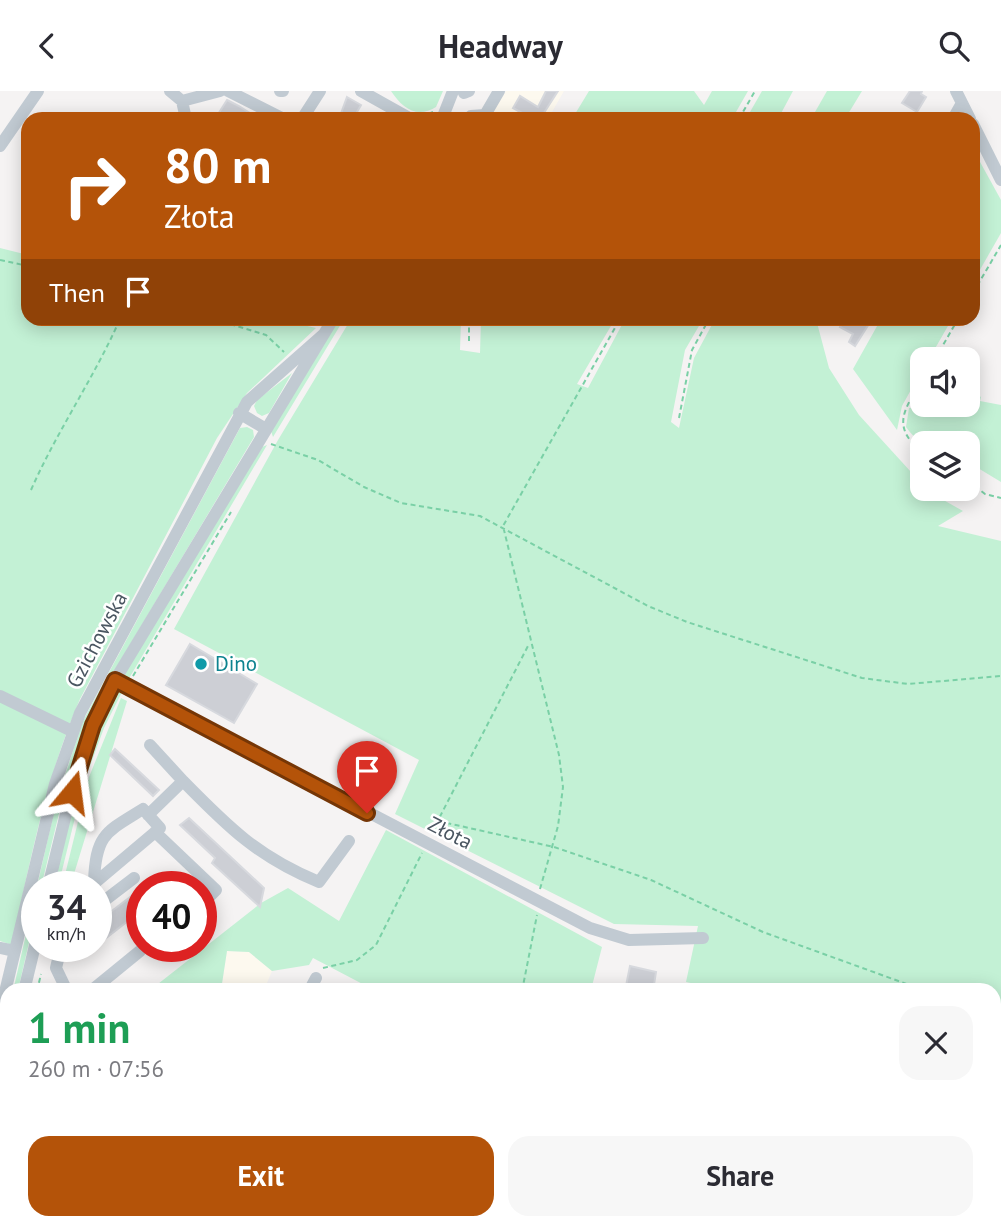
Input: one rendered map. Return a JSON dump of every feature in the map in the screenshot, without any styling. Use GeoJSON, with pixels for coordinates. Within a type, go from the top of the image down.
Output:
{"type":"FeatureCollection","features":[{"type":"Feature","properties":{"kind":"street"},"geometry":{"type":"LineString","coordinates":[[23,112],[38,91]]}},
{"type":"Feature","properties":{"kind":"street"},"geometry":{"type":"LineString","coordinates":[[170,91],[182,101],[184,112]]}},
{"type":"Feature","properties":{"kind":"street"},"geometry":{"type":"LineString","coordinates":[[182,101],[220,91]]}},
{"type":"Feature","properties":{"kind":"street"},"geometry":{"type":"LineString","coordinates":[[228,91],[270,112]]}},
{"type":"Feature","properties":{"kind":"street"},"geometry":{"type":"LineString","coordinates":[[306,112],[320,91]]}},
{"type":"Feature","properties":{"kind":"street"},"geometry":{"type":"LineString","coordinates":[[361,91],[376,95],[405,112]]}},
{"type":"Feature","properties":{"kind":"street"},"geometry":{"type":"LineString","coordinates":[[487,112],[499,91]]}},
{"type":"Feature","properties":{"kind":"street"},"geometry":{"type":"LineString","coordinates":[[442,112],[462,92]]}},
{"type":"Feature","properties":{"kind":"street"},"geometry":{"type":"LineString","coordinates":[[0,146],[21,116]]}},
{"type":"Feature","properties":{"kind":"street"},"geometry":{"type":"LineString","coordinates":[[980,138],[1001,180]]}},
{"type":"Feature","properties":{"kind":"street","name":"Gzichowska"},"geometry":{"type":"LineString","coordinates":[[52,871],[77,769],[121,683],[264,433],[329,326]]}},
{"type":"Feature","properties":{"kind":"street","name":"Gzichowska"},"geometry":{"type":"LineString","coordinates":[[7,983],[55,784],[72,731],[239,413],[247,402],[292,360],[324,334]]}},
{"type":"Feature","properties":{"kind":"street"},"geometry":{"type":"LineString","coordinates":[[239,413],[264,433]]}},
{"type":"Feature","properties":{"kind":"street","name":"Złota"},"geometry":{"type":"LineString","coordinates":[[121,683],[590,927],[629,940],[704,938]]}},
{"type":"Feature","properties":{"kind":"street"},"geometry":{"type":"LineString","coordinates":[[0,696],[72,731]]}},
{"type":"Feature","properties":{"kind":"street"},"geometry":{"type":"LineString","coordinates":[[150,745],[236,835],[282,867],[319,882],[349,841]]}},
{"type":"Feature","properties":{"kind":"street"},"geometry":{"type":"LineString","coordinates":[[148,815],[183,781]]}},
{"type":"Feature","properties":{"kind":"street"},"geometry":{"type":"LineString","coordinates":[[94,871],[105,833],[143,809],[160,828],[110,871]]}},
{"type":"Feature","properties":{"kind":"street"},"geometry":{"type":"LineString","coordinates":[[155,832],[196,871]]}},
{"type":"Feature","properties":{"kind":"street"},"geometry":{"type":"LineString","coordinates":[[112,895],[126,884]]}},
{"type":"Feature","properties":{"kind":"street"},"geometry":{"type":"LineString","coordinates":[[0,948],[15,951]]}},
{"type":"Feature","properties":{"kind":"street"},"geometry":{"type":"LineString","coordinates":[[26,983],[31,962]]}},
{"type":"Feature","properties":{"kind":"street"},"geometry":{"type":"LineString","coordinates":[[57,962],[56,968],[63,983]]}},
{"type":"Feature","properties":{"kind":"street"},"geometry":{"type":"LineString","coordinates":[[102,983],[127,962]]}},
{"type":"Feature","properties":{"kind":"street"},"geometry":{"type":"LineString","coordinates":[[313,983],[316,978]]}},
{"type":"Feature","properties":{"kind":"path"},"geometry":{"type":"LineString","coordinates":[[743,112],[755,91]]}},
{"type":"Feature","properties":{"kind":"path"},"geometry":{"type":"LineString","coordinates":[[980,281],[1001,245]]}},
{"type":"Feature","properties":{"kind":"path"},"geometry":{"type":"LineString","coordinates":[[0,260],[21,264]]}},
{"type":"Feature","properties":{"kind":"path"},"geometry":{"type":"LineString","coordinates":[[31,491],[51,444],[104,356],[117,326]]}},
{"type":"Feature","properties":{"kind":"path"},"geometry":{"type":"LineString","coordinates":[[237,326],[266,335],[292,360]]}},
{"type":"Feature","properties":{"kind":"path"},"geometry":{"type":"LineString","coordinates":[[469,326],[469,341]]}},
{"type":"Feature","properties":{"kind":"path"},"geometry":{"type":"LineString","coordinates":[[524,983],[537,924],[543,877],[554,847],[562,787],[559,755],[503,526],[617,326]]}},
{"type":"Feature","properties":{"kind":"path"},"geometry":{"type":"LineString","coordinates":[[679,418],[692,350],[705,326]]}},
{"type":"Feature","properties":{"kind":"path"},"geometry":{"type":"LineString","coordinates":[[942,347],[954,326]]}},
{"type":"Feature","properties":{"kind":"path"},"geometry":{"type":"LineString","coordinates":[[910,401],[903,413],[903,420],[910,439]]}},
{"type":"Feature","properties":{"kind":"path"},"geometry":{"type":"LineString","coordinates":[[264,433],[282,449],[318,460],[364,487],[401,503],[480,516],[503,526],[648,606],[862,678],[908,684],[1001,676]]}},
{"type":"Feature","properties":{"kind":"path"},"geometry":{"type":"LineString","coordinates":[[980,490],[1001,498]]}},
{"type":"Feature","properties":{"kind":"path"},"geometry":{"type":"LineString","coordinates":[[121,683],[231,512]]}},
{"type":"Feature","properties":{"kind":"path"},"geometry":{"type":"LineString","coordinates":[[316,978],[324,967],[357,960],[376,945],[530,643]]}},
{"type":"Feature","properties":{"kind":"path"},"geometry":{"type":"LineString","coordinates":[[438,821],[554,847],[590,862],[651,880],[763,932],[904,983]]}},
{"type":"Feature","properties":{"kind":"shaded area"},"geometry":{"type":"Polygon","coordinates":[[[506,91],[564,91],[552,112],[492,112],[506,91]]]}},
{"type":"Feature","properties":{"kind":"shaded area"},"geometry":{"type":"Polygon","coordinates":[[[227,951],[249,952],[272,971],[267,983],[222,983],[227,951]]]}},
{"type":"Feature","properties":{"kind":"green space"},"geometry":{"type":"Polygon","coordinates":[[[391,91],[443,91],[436,107],[416,112],[405,107],[391,91]]]}},
{"type":"Feature","properties":{"kind":"green space"},"geometry":{"type":"Polygon","coordinates":[[[589,91],[694,91],[704,105],[712,91],[748,91],[736,112],[576,112],[589,91]]]}},
{"type":"Feature","properties":{"kind":"green space"},"geometry":{"type":"Polygon","coordinates":[[[762,91],[793,91],[782,112],[750,112],[762,91]]]}},
{"type":"Feature","properties":{"kind":"green space"},"geometry":{"type":"Polygon","coordinates":[[[827,91],[862,91],[849,112],[815,112],[827,91]]]}},
{"type":"Feature","properties":{"kind":"green space"},"geometry":{"type":"Polygon","coordinates":[[[980,162],[1001,200],[1001,233],[980,270],[980,162]]]}},
{"type":"Feature","properties":{"kind":"green space"},"geometry":{"type":"Polygon","coordinates":[[[0,248],[21,253],[21,326],[316,328],[247,393],[217,438],[80,699],[48,789],[28,871],[21,871],[21,903],[12,945],[0,941],[0,248]]]}},
{"type":"Feature","properties":{"kind":"green space"},"geometry":{"type":"Polygon","coordinates":[[[335,326],[340,326],[273,437],[271,431],[335,326]]]}},
{"type":"Feature","properties":{"kind":"green space"},"geometry":{"type":"Polygon","coordinates":[[[347,326],[461,326],[460,350],[480,353],[481,326],[611,326],[577,384],[588,388],[621,326],[699,326],[685,350],[671,422],[679,428],[694,358],[711,326],[818,326],[829,368],[859,415],[910,471],[910,501],[945,501],[963,511],[938,526],[1001,541],[1001,983],[686,982],[698,926],[614,924],[395,814],[419,760],[174,629],[278,440],[347,326]]]}},
{"type":"Feature","properties":{"kind":"green space"},"geometry":{"type":"Polygon","coordinates":[[[877,326],[948,326],[936,347],[910,347],[910,392],[902,406],[897,430],[853,369],[877,326]]]}},
{"type":"Feature","properties":{"kind":"green space"},"geometry":{"type":"Polygon","coordinates":[[[292,373],[269,413],[262,416],[257,413],[254,406],[257,400],[292,373]]]}},
{"type":"Feature","properties":{"kind":"green space"},"geometry":{"type":"Polygon","coordinates":[[[980,401],[1001,405],[1001,482],[980,469],[980,431],[910,432],[906,427],[909,408],[910,417],[980,417],[980,401]]]}},
{"type":"Feature","properties":{"kind":"green space"},"geometry":{"type":"Polygon","coordinates":[[[240,428],[253,430],[254,437],[116,668],[86,728],[68,777],[45,871],[40,871],[57,799],[83,721],[240,428]]]}},
{"type":"Feature","properties":{"kind":"green space"},"geometry":{"type":"Polygon","coordinates":[[[267,445],[128,680],[104,728],[83,785],[62,871],[57,871],[84,765],[121,679],[262,447],[267,445]]]}},
{"type":"Feature","properties":{"kind":"green space"},"geometry":{"type":"Polygon","coordinates":[[[121,698],[127,701],[75,871],[66,871],[89,777],[121,698]]]}},
{"type":"Feature","properties":{"kind":"green space"},"geometry":{"type":"Polygon","coordinates":[[[386,830],[602,947],[593,983],[361,983],[313,958],[309,965],[272,971],[249,952],[227,951],[222,983],[159,983],[186,962],[217,962],[217,938],[261,903],[288,888],[339,921],[386,830]]]}},
{"type":"Feature","properties":{"kind":"green space"},"geometry":{"type":"Polygon","coordinates":[[[21,956],[21,962],[24,962],[20,983],[15,983],[21,956]]]}},
{"type":"Feature","properties":{"kind":"building"},"geometry":{"type":"Polygon","coordinates":[[[546,91],[558,91],[544,112],[520,112],[513,108],[520,96],[538,107],[546,91]]]}},
{"type":"Feature","properties":{"kind":"building"},"geometry":{"type":"Polygon","coordinates":[[[910,91],[922,91],[921,94],[926,97],[917,112],[902,103],[910,91]]]}},
{"type":"Feature","properties":{"kind":"building"},"geometry":{"type":"Polygon","coordinates":[[[347,97],[361,105],[357,112],[342,112],[347,97]]]}},
{"type":"Feature","properties":{"kind":"building"},"geometry":{"type":"Polygon","coordinates":[[[227,100],[248,112],[219,112],[227,100]]]}},
{"type":"Feature","properties":{"kind":"building"},"geometry":{"type":"Polygon","coordinates":[[[868,326],[855,346],[849,342],[853,334],[840,327],[868,326]]]}},
{"type":"Feature","properties":{"kind":"building","name":"Dino"},"geometry":{"type":"Polygon","coordinates":[[[190,644],[257,684],[234,723],[166,685],[190,644]]]}},
{"type":"Feature","properties":{"kind":"building"},"geometry":{"type":"Polygon","coordinates":[[[115,749],[159,790],[153,796],[110,755],[115,749]]]}},
{"type":"Feature","properties":{"kind":"building"},"geometry":{"type":"Polygon","coordinates":[[[189,818],[264,888],[260,907],[212,863],[215,858],[180,825],[189,818]]]}},
{"type":"Feature","properties":{"kind":"building"},"geometry":{"type":"Polygon","coordinates":[[[126,900],[126,923],[112,933],[112,911],[126,900]]]}},
{"type":"Feature","properties":{"kind":"building"},"geometry":{"type":"Polygon","coordinates":[[[630,966],[656,972],[654,983],[627,983],[630,966]]]}},
{"type":"Feature","properties":{"kind":"place","name":"Dino"},"geometry":{"type":"Point","coordinates":[201,664]}},
{"type":"Feature","properties":{"kind":"route"},"geometry":{"type":"LineString","coordinates":[[72,792],[77,769],[93,725],[115,680],[367,813]]}}]}
